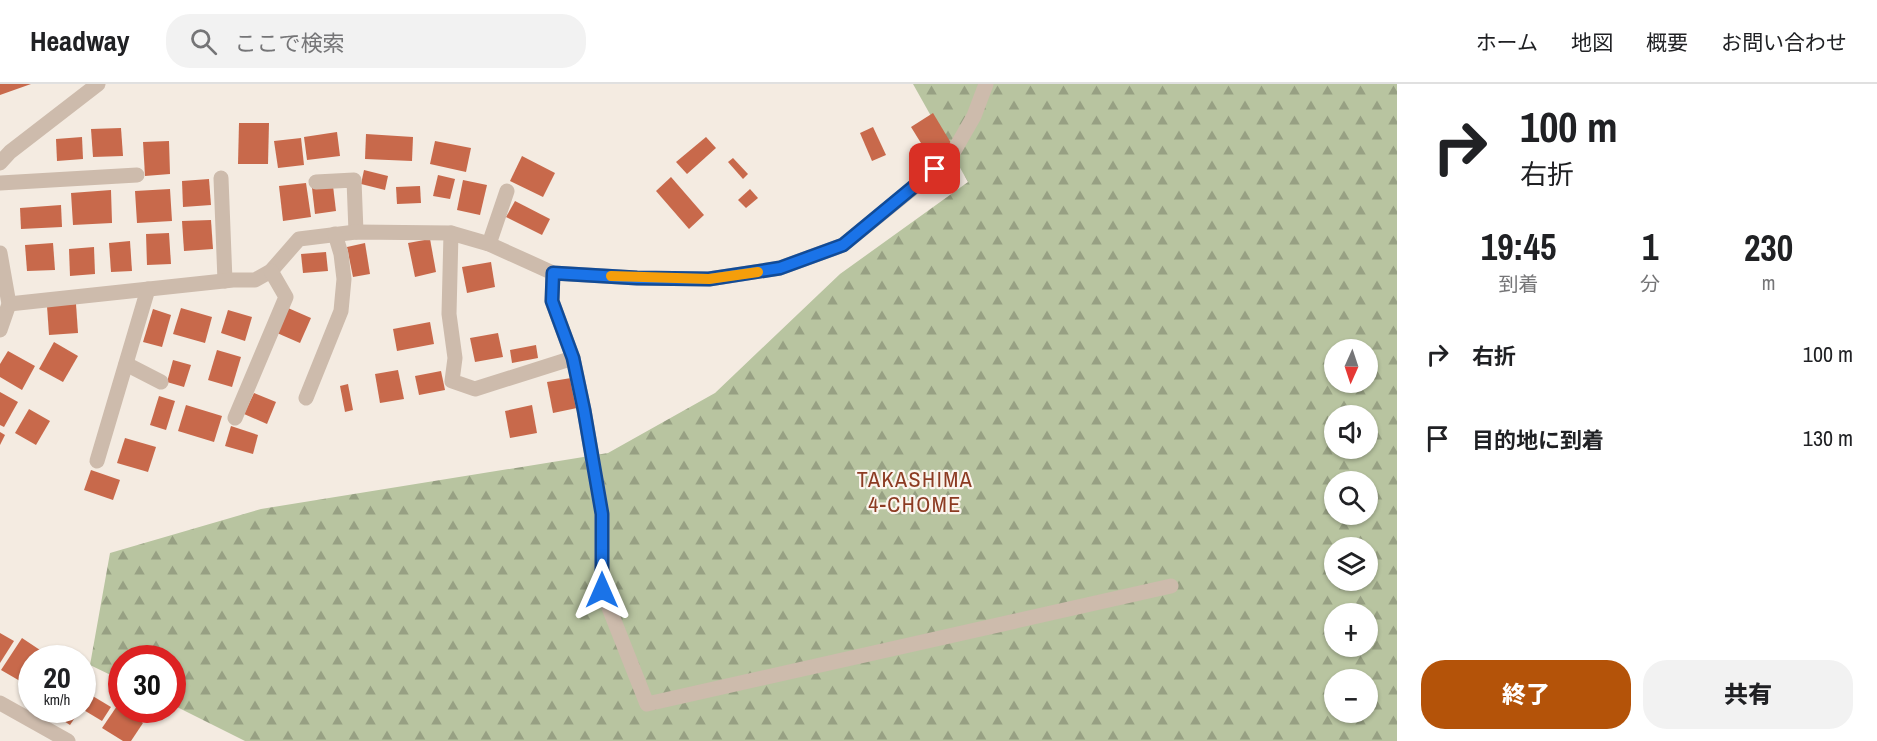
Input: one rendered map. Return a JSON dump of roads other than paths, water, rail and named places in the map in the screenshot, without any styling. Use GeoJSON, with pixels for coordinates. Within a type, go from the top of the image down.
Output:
{"type":"FeatureCollection","features":[{"type":"Feature","properties":{"kind":"street"},"geometry":{"type":"LineString","coordinates":[[9,304],[225,281],[255,280],[272,271],[299,239],[356,232],[451,232],[489,244],[553,273],[709,279],[780,268],[843,245],[950,158],[974,116],[986,84]]}},
{"type":"Feature","properties":{"kind":"street"},"geometry":{"type":"LineString","coordinates":[[0,164],[10,152],[94,85]]}},
{"type":"Feature","properties":{"kind":"street"},"geometry":{"type":"LineString","coordinates":[[0,183],[137,176]]}},
{"type":"Feature","properties":{"kind":"street"},"geometry":{"type":"LineString","coordinates":[[221,178],[225,281]]}},
{"type":"Feature","properties":{"kind":"street"},"geometry":{"type":"LineString","coordinates":[[316,182],[354,180],[356,232]]}},
{"type":"Feature","properties":{"kind":"street"},"geometry":{"type":"LineString","coordinates":[[489,244],[507,191]]}},
{"type":"Feature","properties":{"kind":"street"},"geometry":{"type":"LineString","coordinates":[[451,232],[449,314],[455,358],[452,381],[475,389],[573,358]]}},
{"type":"Feature","properties":{"kind":"street"},"geometry":{"type":"LineString","coordinates":[[306,398],[341,311],[344,279],[341,254],[335,234]]}},
{"type":"Feature","properties":{"kind":"street"},"geometry":{"type":"LineString","coordinates":[[0,253],[9,304],[1,325]]}},
{"type":"Feature","properties":{"kind":"street"},"geometry":{"type":"LineString","coordinates":[[235,418],[286,297],[272,271]]}},
{"type":"Feature","properties":{"kind":"street"},"geometry":{"type":"LineString","coordinates":[[553,273],[552,301],[573,358],[602,514],[602,590],[646,704],[1171,586]]}},
{"type":"Feature","properties":{"kind":"street"},"geometry":{"type":"LineString","coordinates":[[97,461],[148,289]]}},
{"type":"Feature","properties":{"kind":"street"},"geometry":{"type":"LineString","coordinates":[[126,364],[161,382]]}},
{"type":"Feature","properties":{"kind":"street"},"geometry":{"type":"LineString","coordinates":[[0,703],[68,741]]}},
{"type":"Feature","properties":{"kind":"district","name":"TAKASHIMA 4-CHOME"},"geometry":{"type":"Point","coordinates":[915,492]}}]}
